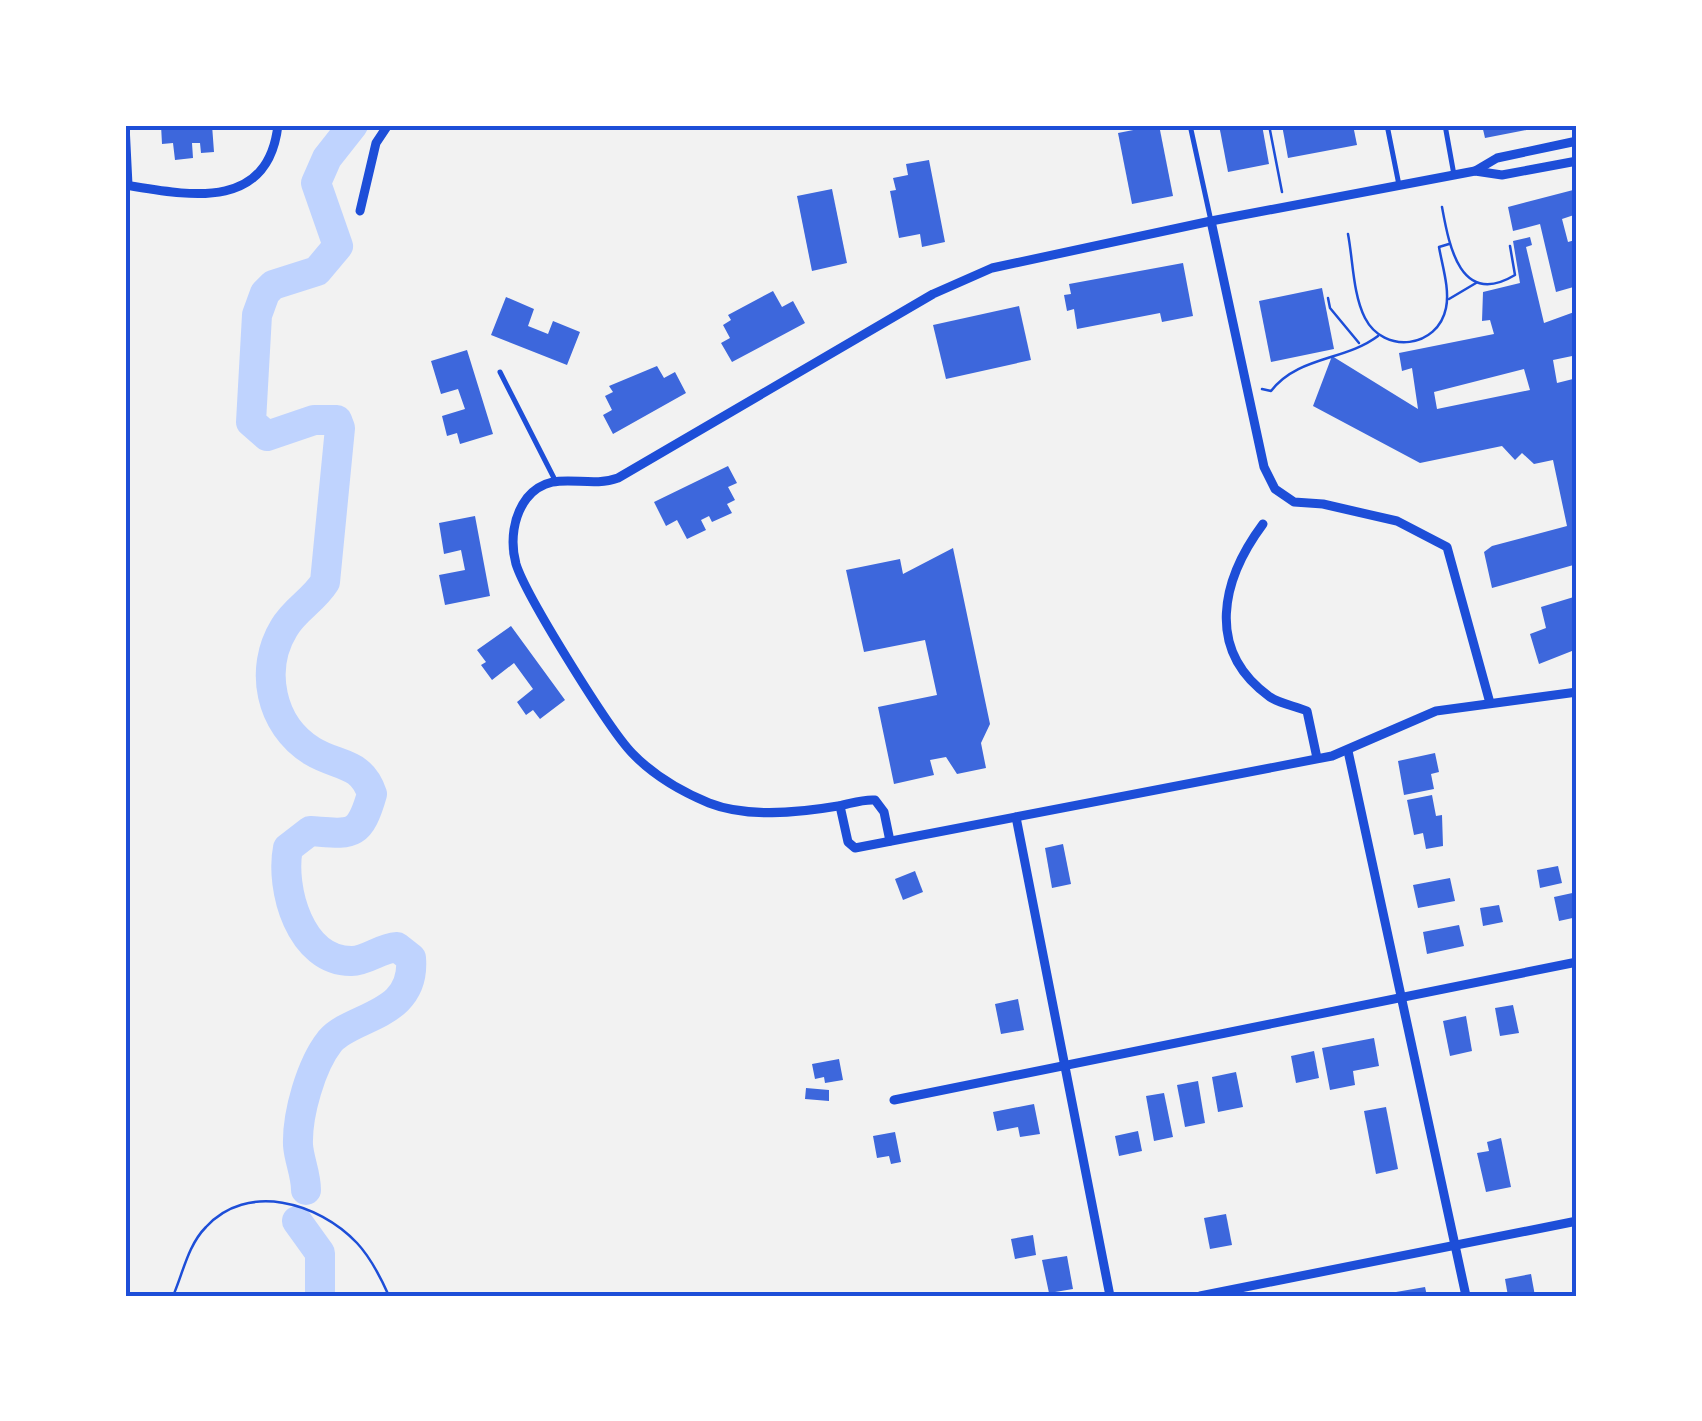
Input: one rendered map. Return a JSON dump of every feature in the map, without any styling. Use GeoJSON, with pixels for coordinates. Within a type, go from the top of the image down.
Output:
{"type":"FeatureCollection","features":[{"type":"Feature","properties":{"kind":"street"},"geometry":{"type":"LineString","coordinates":[[125,125],[126,185],[204,196],[246,182],[270,154],[278,125]]}},
{"type":"Feature","properties":{"kind":"street"},"geometry":{"type":"LineString","coordinates":[[360,210],[376,143],[388,125]]}},
{"type":"Feature","properties":{"kind":"street"},"geometry":{"type":"LineString","coordinates":[[1475,171],[1497,158],[1577,142]]}},
{"type":"Feature","properties":{"kind":"street"},"geometry":{"type":"LineString","coordinates":[[890,841],[878,802],[867,799],[801,811],[728,810],[658,777],[626,746],[516,562],[514,530],[519,511],[541,484],[555,480],[592,485],[618,478],[933,294],[992,268],[1211,220],[1399,185],[1475,171],[1502,174],[1577,160]]}},
{"type":"Feature","properties":{"kind":"street"},"geometry":{"type":"LineString","coordinates":[[1211,220],[1264,467],[1275,490],[1294,502],[1322,504],[1397,521],[1447,546],[1490,702]]}},
{"type":"Feature","properties":{"kind":"street"},"geometry":{"type":"LineString","coordinates":[[1262,524],[1230,576],[1226,623],[1230,644],[1250,678],[1273,700],[1307,711],[1317,758]]}},
{"type":"Feature","properties":{"kind":"street"},"geometry":{"type":"LineString","coordinates":[[840,806],[850,847],[890,841],[1348,751],[1408,720],[1446,709],[1577,692]]}},
{"type":"Feature","properties":{"kind":"street"},"geometry":{"type":"LineString","coordinates":[[1348,751],[1466,1296]]}},
{"type":"Feature","properties":{"kind":"street"},"geometry":{"type":"LineString","coordinates":[[1016,817],[1110,1296]]}},
{"type":"Feature","properties":{"kind":"street"},"geometry":{"type":"LineString","coordinates":[[894,1100],[1577,962]]}},
{"type":"Feature","properties":{"kind":"street"},"geometry":{"type":"LineString","coordinates":[[1200,1296],[1577,1221]]}},
{"type":"Feature","properties":{"kind":"lane"},"geometry":{"type":"LineString","coordinates":[[1190,125],[1211,220]]}},
{"type":"Feature","properties":{"kind":"lane"},"geometry":{"type":"LineString","coordinates":[[1387,125],[1399,185]]}},
{"type":"Feature","properties":{"kind":"lane"},"geometry":{"type":"LineString","coordinates":[[1445,125],[1454,175]]}},
{"type":"Feature","properties":{"kind":"lane"},"geometry":{"type":"LineString","coordinates":[[500,372],[555,480]]}},
{"type":"Feature","properties":{"kind":"path"},"geometry":{"type":"LineString","coordinates":[[1269,125],[1282,192]]}},
{"type":"Feature","properties":{"kind":"path"},"geometry":{"type":"LineString","coordinates":[[1442,206],[1449,244],[1464,274],[1479,282],[1497,284],[1515,276],[1510,246]]}},
{"type":"Feature","properties":{"kind":"path"},"geometry":{"type":"LineString","coordinates":[[1348,234],[1362,312],[1379,334],[1402,343],[1423,339],[1440,326],[1447,300],[1439,247],[1449,244]]}},
{"type":"Feature","properties":{"kind":"path"},"geometry":{"type":"LineString","coordinates":[[1447,300],[1479,282]]}},
{"type":"Feature","properties":{"kind":"path"},"geometry":{"type":"LineString","coordinates":[[1328,298],[1330,308],[1360,344]]}},
{"type":"Feature","properties":{"kind":"path"},"geometry":{"type":"LineString","coordinates":[[1259,384],[1271,391],[1287,371],[1346,355],[1379,334]]}},
{"type":"Feature","properties":{"kind":"path"},"geometry":{"type":"LineString","coordinates":[[173,1296],[190,1248],[204,1228],[225,1210],[248,1200],[266,1199],[286,1203],[354,1240],[389,1296]]}},
{"type":"Feature","properties":{"kind":"building"},"geometry":{"type":"Polygon","coordinates":[[[161,125],[212,125],[214,152],[201,153],[200,143],[192,143],[193,158],[175,160],[173,143],[162,144],[161,125]]]}},
{"type":"Feature","properties":{"kind":"building"},"geometry":{"type":"Polygon","coordinates":[[[1159,125],[1173,196],[1132,204],[1118,133],[1159,125]]]}},
{"type":"Feature","properties":{"kind":"building"},"geometry":{"type":"Polygon","coordinates":[[[1219,125],[1262,125],[1269,164],[1228,172],[1219,125]]]}},
{"type":"Feature","properties":{"kind":"building"},"geometry":{"type":"Polygon","coordinates":[[[1282,125],[1353,125],[1357,145],[1288,158],[1282,125]]]}},
{"type":"Feature","properties":{"kind":"building"},"geometry":{"type":"Polygon","coordinates":[[[1482,125],[1542,125],[1542,127],[1485,138],[1482,125]]]}},
{"type":"Feature","properties":{"kind":"building"},"geometry":{"type":"Polygon","coordinates":[[[929,160],[945,242],[922,247],[920,234],[899,238],[890,191],[896,190],[893,178],[908,175],[906,164],[929,160]]]}},
{"type":"Feature","properties":{"kind":"building"},"geometry":{"type":"Polygon","coordinates":[[[832,189],[847,263],[812,271],[797,196],[832,189]]]}},
{"type":"Feature","properties":{"kind":"building"},"geometry":{"type":"Polygon","coordinates":[[[1577,189],[1577,214],[1562,219],[1568,242],[1575,240],[1577,244],[1573,261],[1577,286],[1556,292],[1540,224],[1513,231],[1508,207],[1577,189]]]}},
{"type":"Feature","properties":{"kind":"building"},"geometry":{"type":"Polygon","coordinates":[[[1530,237],[1532,245],[1526,247],[1544,323],[1577,311],[1577,355],[1553,360],[1557,383],[1577,378],[1577,564],[1492,588],[1484,552],[1492,546],[1567,526],[1553,460],[1534,464],[1522,453],[1515,460],[1502,446],[1420,463],[1313,406],[1332,356],[1418,409],[1412,368],[1402,371],[1399,353],[1494,334],[1490,320],[1482,321],[1483,292],[1520,283],[1513,241],[1530,237]],[[1524,369],[1434,392],[1437,409],[1530,390],[1524,369]]]}},
{"type":"Feature","properties":{"kind":"building"},"geometry":{"type":"Polygon","coordinates":[[[1183,263],[1193,316],[1162,322],[1160,313],[1077,329],[1074,309],[1067,311],[1064,295],[1071,294],[1069,284],[1183,263]]]}},
{"type":"Feature","properties":{"kind":"building"},"geometry":{"type":"Polygon","coordinates":[[[1322,288],[1334,349],[1271,362],[1259,301],[1322,288]]]}},
{"type":"Feature","properties":{"kind":"building"},"geometry":{"type":"Polygon","coordinates":[[[773,291],[782,307],[793,301],[805,323],[732,362],[721,343],[730,338],[723,325],[731,320],[728,315],[773,291]]]}},
{"type":"Feature","properties":{"kind":"building"},"geometry":{"type":"Polygon","coordinates":[[[506,297],[534,309],[528,326],[548,334],[553,321],[580,332],[567,365],[491,335],[506,297]]]}},
{"type":"Feature","properties":{"kind":"building"},"geometry":{"type":"Polygon","coordinates":[[[1019,306],[1031,360],[946,379],[933,325],[1019,306]]]}},
{"type":"Feature","properties":{"kind":"building"},"geometry":{"type":"Polygon","coordinates":[[[467,350],[493,434],[460,444],[457,433],[447,436],[442,416],[465,409],[458,389],[441,394],[431,361],[467,350]]]}},
{"type":"Feature","properties":{"kind":"building"},"geometry":{"type":"Polygon","coordinates":[[[657,366],[664,378],[675,372],[686,393],[613,434],[603,415],[612,410],[605,396],[613,392],[609,386],[657,366]]]}},
{"type":"Feature","properties":{"kind":"building"},"geometry":{"type":"Polygon","coordinates":[[[728,466],[737,483],[728,487],[735,500],[727,504],[732,513],[712,522],[709,516],[701,520],[706,530],[687,539],[677,520],[666,526],[654,502],[728,466]]]}},
{"type":"Feature","properties":{"kind":"building"},"geometry":{"type":"Polygon","coordinates":[[[475,516],[490,596],[445,605],[439,575],[465,570],[461,550],[444,554],[439,523],[475,516]]]}},
{"type":"Feature","properties":{"kind":"building"},"geometry":{"type":"Polygon","coordinates":[[[953,548],[990,724],[981,743],[986,768],[957,774],[946,757],[930,760],[934,775],[894,784],[878,707],[937,695],[925,640],[864,652],[846,570],[900,559],[903,574],[953,548]]]}},
{"type":"Feature","properties":{"kind":"building"},"geometry":{"type":"Polygon","coordinates":[[[1577,596],[1577,649],[1539,664],[1530,634],[1546,628],[1541,607],[1577,596]]]}},
{"type":"Feature","properties":{"kind":"building"},"geometry":{"type":"Polygon","coordinates":[[[511,626],[565,700],[540,719],[533,710],[526,715],[517,702],[533,689],[514,663],[492,680],[481,665],[486,662],[477,650],[511,626]]]}},
{"type":"Feature","properties":{"kind":"building"},"geometry":{"type":"Polygon","coordinates":[[[1435,753],[1439,772],[1431,774],[1434,789],[1404,795],[1398,761],[1435,753]]]}},
{"type":"Feature","properties":{"kind":"building"},"geometry":{"type":"Polygon","coordinates":[[[1432,795],[1436,816],[1442,815],[1443,846],[1426,849],[1423,833],[1414,835],[1407,800],[1432,795]]]}},
{"type":"Feature","properties":{"kind":"building"},"geometry":{"type":"Polygon","coordinates":[[[1063,844],[1071,884],[1052,888],[1045,848],[1063,844]]]}},
{"type":"Feature","properties":{"kind":"building"},"geometry":{"type":"Polygon","coordinates":[[[1558,866],[1562,883],[1540,888],[1537,870],[1558,866]]]}},
{"type":"Feature","properties":{"kind":"building"},"geometry":{"type":"Polygon","coordinates":[[[915,871],[923,892],[903,900],[895,879],[915,871]]]}},
{"type":"Feature","properties":{"kind":"building"},"geometry":{"type":"Polygon","coordinates":[[[1450,878],[1455,901],[1418,908],[1413,885],[1450,878]]]}},
{"type":"Feature","properties":{"kind":"building"},"geometry":{"type":"Polygon","coordinates":[[[1577,892],[1577,917],[1559,921],[1554,897],[1577,892]]]}},
{"type":"Feature","properties":{"kind":"building"},"geometry":{"type":"Polygon","coordinates":[[[1499,905],[1503,922],[1483,926],[1480,908],[1499,905]]]}},
{"type":"Feature","properties":{"kind":"building"},"geometry":{"type":"Polygon","coordinates":[[[1459,925],[1464,946],[1427,954],[1423,932],[1459,925]]]}},
{"type":"Feature","properties":{"kind":"building"},"geometry":{"type":"Polygon","coordinates":[[[1018,999],[1024,1030],[1001,1034],[995,1004],[1018,999]]]}},
{"type":"Feature","properties":{"kind":"building"},"geometry":{"type":"Polygon","coordinates":[[[1513,1005],[1519,1033],[1500,1036],[1495,1008],[1513,1005]]]}},
{"type":"Feature","properties":{"kind":"building"},"geometry":{"type":"Polygon","coordinates":[[[1466,1016],[1472,1051],[1450,1056],[1443,1021],[1466,1016]]]}},
{"type":"Feature","properties":{"kind":"building"},"geometry":{"type":"Polygon","coordinates":[[[1374,1038],[1379,1066],[1353,1071],[1355,1085],[1330,1090],[1322,1048],[1374,1038]]]}},
{"type":"Feature","properties":{"kind":"building"},"geometry":{"type":"Polygon","coordinates":[[[1314,1051],[1319,1078],[1296,1083],[1291,1056],[1314,1051]]]}},
{"type":"Feature","properties":{"kind":"building"},"geometry":{"type":"Polygon","coordinates":[[[839,1059],[843,1080],[825,1083],[824,1077],[815,1079],[812,1064],[839,1059]]]}},
{"type":"Feature","properties":{"kind":"building"},"geometry":{"type":"Polygon","coordinates":[[[1236,1072],[1243,1107],[1218,1112],[1212,1077],[1236,1072]]]}},
{"type":"Feature","properties":{"kind":"building"},"geometry":{"type":"Polygon","coordinates":[[[1198,1081],[1205,1123],[1185,1127],[1177,1085],[1198,1081]]]}},
{"type":"Feature","properties":{"kind":"building"},"geometry":{"type":"Polygon","coordinates":[[[806,1088],[829,1090],[829,1101],[805,1099],[806,1088]]]}},
{"type":"Feature","properties":{"kind":"building"},"geometry":{"type":"Polygon","coordinates":[[[1164,1093],[1173,1137],[1154,1141],[1146,1096],[1164,1093]]]}},
{"type":"Feature","properties":{"kind":"building"},"geometry":{"type":"Polygon","coordinates":[[[1034,1104],[1040,1134],[1020,1137],[1018,1127],[997,1131],[993,1112],[1034,1104]]]}},
{"type":"Feature","properties":{"kind":"building"},"geometry":{"type":"Polygon","coordinates":[[[1386,1107],[1398,1169],[1376,1174],[1364,1111],[1386,1107]]]}},
{"type":"Feature","properties":{"kind":"building"},"geometry":{"type":"Polygon","coordinates":[[[1138,1131],[1142,1151],[1119,1156],[1115,1136],[1138,1131]]]}},
{"type":"Feature","properties":{"kind":"building"},"geometry":{"type":"Polygon","coordinates":[[[895,1132],[901,1162],[891,1164],[889,1156],[877,1158],[873,1136],[895,1132]]]}},
{"type":"Feature","properties":{"kind":"building"},"geometry":{"type":"Polygon","coordinates":[[[1501,1138],[1511,1187],[1486,1192],[1477,1153],[1489,1151],[1487,1142],[1501,1138]]]}},
{"type":"Feature","properties":{"kind":"building"},"geometry":{"type":"Polygon","coordinates":[[[1226,1214],[1232,1245],[1210,1249],[1204,1218],[1226,1214]]]}},
{"type":"Feature","properties":{"kind":"building"},"geometry":{"type":"Polygon","coordinates":[[[1033,1235],[1036,1255],[1015,1259],[1011,1239],[1033,1235]]]}},
{"type":"Feature","properties":{"kind":"building"},"geometry":{"type":"Polygon","coordinates":[[[1067,1256],[1073,1289],[1049,1293],[1042,1260],[1067,1256]]]}},
{"type":"Feature","properties":{"kind":"building"},"geometry":{"type":"Polygon","coordinates":[[[1531,1274],[1535,1296],[1508,1296],[1505,1279],[1531,1274]]]}},
{"type":"Feature","properties":{"kind":"building"},"geometry":{"type":"Polygon","coordinates":[[[1425,1287],[1427,1296],[1397,1296],[1396,1292],[1425,1287]]]}},
{"type":"Feature","properties":{"kind":"waterway"},"geometry":{"type":"LineString","coordinates":[[306,1190],[298,1133],[306,1090],[317,1063],[340,1032],[381,1012],[404,992],[411,958],[397,947],[352,961],[334,958],[307,936],[291,902],[288,848],[310,831],[352,830],[363,819],[372,794],[355,770],[312,751],[286,727],[273,695],[271,678],[276,644],[284,628],[325,582],[340,428],[337,420],[314,420],[267,436],[251,422],[257,315],[265,293],[273,285],[317,271],[338,246],[316,183],[327,158],[353,125]]}},
{"type":"Feature","properties":{"kind":"waterway"},"geometry":{"type":"LineString","coordinates":[[297,1221],[320,1253],[320,1296]]}}]}
